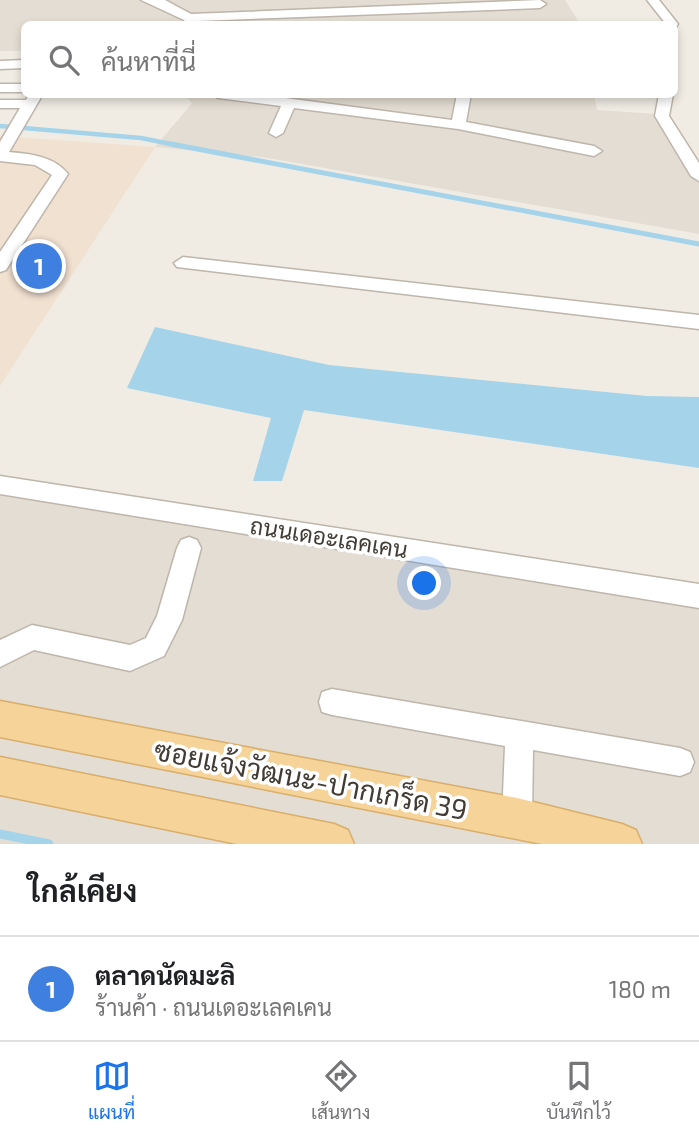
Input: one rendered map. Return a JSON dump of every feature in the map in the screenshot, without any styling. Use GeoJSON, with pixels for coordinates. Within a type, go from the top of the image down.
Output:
{"type":"FeatureCollection","features":[{"type":"Feature","properties":{"kind":"main road","name":"ซอยแจ้งวัฒนะ-ปากเกร็ด 39"},"geometry":{"type":"LineString","coordinates":[[0,719],[517,818],[622,844]]}},
{"type":"Feature","properties":{"kind":"main road"},"geometry":{"type":"LineString","coordinates":[[0,776],[334,844]]}},
{"type":"Feature","properties":{"kind":"street"},"geometry":{"type":"LineString","coordinates":[[147,0],[161,3],[191,21],[240,16],[540,4]]}},
{"type":"Feature","properties":{"kind":"street"},"geometry":{"type":"LineString","coordinates":[[240,0],[240,16]]}},
{"type":"Feature","properties":{"kind":"street"},"geometry":{"type":"LineString","coordinates":[[653,0],[670,21]]}},
{"type":"Feature","properties":{"kind":"street"},"geometry":{"type":"LineString","coordinates":[[467,7],[469,21]]}},
{"type":"Feature","properties":{"kind":"street"},"geometry":{"type":"LineString","coordinates":[[0,51],[21,50]]}},
{"type":"Feature","properties":{"kind":"street"},"geometry":{"type":"LineString","coordinates":[[0,65],[21,64]]}},
{"type":"Feature","properties":{"kind":"street"},"geometry":{"type":"LineString","coordinates":[[0,88],[21,88]]}},
{"type":"Feature","properties":{"kind":"street"},"geometry":{"type":"LineString","coordinates":[[247,98],[458,125],[594,151]]}},
{"type":"Feature","properties":{"kind":"street"},"geometry":{"type":"LineString","coordinates":[[458,125],[463,98]]}},
{"type":"Feature","properties":{"kind":"street"},"geometry":{"type":"LineString","coordinates":[[665,98],[662,116],[699,176]]}},
{"type":"Feature","properties":{"kind":"street"},"geometry":{"type":"LineString","coordinates":[[0,104],[33,99]]}},
{"type":"Feature","properties":{"kind":"street"},"geometry":{"type":"LineString","coordinates":[[0,266],[60,174],[56,169],[38,161],[0,156],[33,99]]}},
{"type":"Feature","properties":{"kind":"street"},"geometry":{"type":"LineString","coordinates":[[275,132],[289,104]]}},
{"type":"Feature","properties":{"kind":"street"},"geometry":{"type":"LineString","coordinates":[[183,263],[699,322]]}},
{"type":"Feature","properties":{"kind":"street","name":"ถนนเดอะเลคเคน"},"geometry":{"type":"LineString","coordinates":[[0,485],[699,596]]}},
{"type":"Feature","properties":{"kind":"street"},"geometry":{"type":"LineString","coordinates":[[0,654],[32,638],[130,658],[155,647],[169,620],[189,548]]}},
{"type":"Feature","properties":{"kind":"street"},"geometry":{"type":"LineString","coordinates":[[332,702],[680,762]]}},
{"type":"Feature","properties":{"kind":"street"},"geometry":{"type":"LineString","coordinates":[[517,818],[519,734]]}},
{"type":"Feature","properties":{"kind":"shaded area"},"geometry":{"type":"Polygon","coordinates":[[[0,0],[565,0],[578,21],[21,21],[21,51],[0,51],[0,0]]]}},
{"type":"Feature","properties":{"kind":"shaded area"},"geometry":{"type":"Polygon","coordinates":[[[187,98],[595,98],[597,110],[658,114],[699,183],[699,234],[262,157],[155,147],[192,103],[187,98]]]}},
{"type":"Feature","properties":{"kind":"shaded area"},"geometry":{"type":"Polygon","coordinates":[[[0,136],[155,147],[0,386],[0,136]]]}},
{"type":"Feature","properties":{"kind":"shaded area"},"geometry":{"type":"Polygon","coordinates":[[[0,492],[699,604],[699,844],[0,844],[0,492]]]}},
{"type":"Feature","properties":{"kind":"water"},"geometry":{"type":"Polygon","coordinates":[[[155,327],[329,365],[647,396],[699,397],[699,468],[304,410],[282,481],[253,481],[271,418],[127,388],[155,327]]]}},
{"type":"Feature","properties":{"kind":"waterway"},"geometry":{"type":"LineString","coordinates":[[0,126],[141,138],[171,144]]}},
{"type":"Feature","properties":{"kind":"waterway"},"geometry":{"type":"LineString","coordinates":[[171,144],[699,244]]}},
{"type":"Feature","properties":{"kind":"waterway"},"geometry":{"type":"LineString","coordinates":[[171,144],[181,146]]}},
{"type":"Feature","properties":{"kind":"waterway"},"geometry":{"type":"LineString","coordinates":[[0,834],[49,844]]}},
{"type":"Feature","properties":{"kind":"place","name":"ตลาดนัดมะลิ"},"geometry":{"type":"Point","coordinates":[39,266]}}]}
